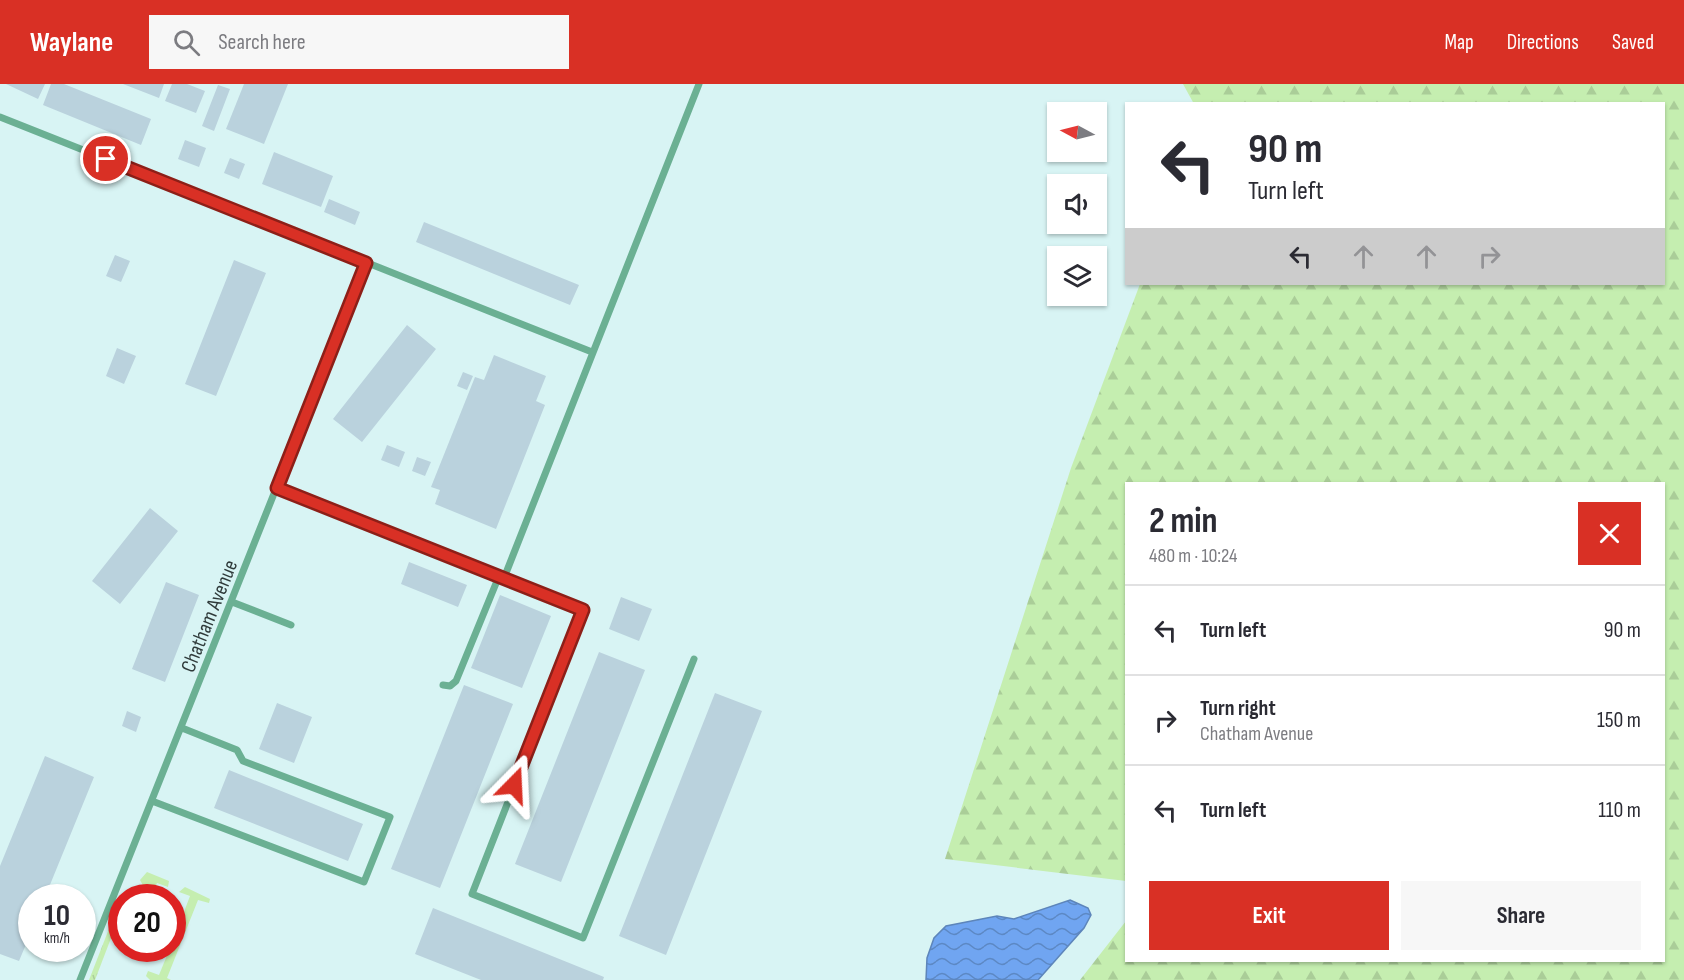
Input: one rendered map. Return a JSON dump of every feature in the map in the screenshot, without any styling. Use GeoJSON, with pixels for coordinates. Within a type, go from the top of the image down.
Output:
{"type":"FeatureCollection","features":[{"type":"Feature","properties":{"kind":"lane"},"geometry":{"type":"LineString","coordinates":[[443,685],[450,686],[456,681],[501,577],[699,84]]}},
{"type":"Feature","properties":{"kind":"lane"},"geometry":{"type":"LineString","coordinates":[[0,117],[592,352]]}},
{"type":"Feature","properties":{"kind":"lane","name":"Chatham Avenue"},"geometry":{"type":"LineString","coordinates":[[80,980],[366,263]]}},
{"type":"Feature","properties":{"kind":"lane"},"geometry":{"type":"LineString","coordinates":[[277,488],[583,610],[471,894],[583,938],[694,659]]}},
{"type":"Feature","properties":{"kind":"lane"},"geometry":{"type":"LineString","coordinates":[[232,602],[291,625]]}},
{"type":"Feature","properties":{"kind":"lane"},"geometry":{"type":"LineString","coordinates":[[152,801],[364,882],[390,817],[243,761],[237,750],[182,728]]}},
{"type":"Feature","properties":{"kind":"green space"},"geometry":{"type":"Polygon","coordinates":[[[1183,84],[1684,84],[1684,980],[1080,980],[1125,922],[1125,962],[1665,962],[1665,482],[1125,482],[1125,881],[945,859],[1071,468],[1140,285],[1665,285],[1665,102],[1193,102],[1183,84]]]}},
{"type":"Feature","properties":{"kind":"green space"},"geometry":{"type":"Polygon","coordinates":[[[147,872],[169,881],[168,884],[142,884],[140,880],[147,872]]]}},
{"type":"Feature","properties":{"kind":"green space"},"geometry":{"type":"Polygon","coordinates":[[[186,887],[210,899],[209,903],[198,900],[186,930],[186,907],[190,896],[186,895],[186,887]]]}},
{"type":"Feature","properties":{"kind":"green space"},"geometry":{"type":"Polygon","coordinates":[[[108,931],[108,946],[95,980],[89,980],[108,931]]]}},
{"type":"Feature","properties":{"kind":"green space"},"geometry":{"type":"Polygon","coordinates":[[[164,962],[173,962],[167,978],[171,980],[150,980],[146,976],[148,971],[159,975],[164,962]]]}},
{"type":"Feature","properties":{"kind":"water"},"geometry":{"type":"Polygon","coordinates":[[[1070,900],[1088,908],[1091,915],[1084,928],[1038,980],[926,980],[927,958],[934,938],[946,926],[997,916],[1014,919],[1070,900]]]}},
{"type":"Feature","properties":{"kind":"building"},"geometry":{"type":"Polygon","coordinates":[[[6,84],[45,84],[38,99],[6,84]]]}},
{"type":"Feature","properties":{"kind":"building"},"geometry":{"type":"Polygon","coordinates":[[[51,84],[64,84],[151,119],[141,145],[43,105],[51,84]]]}},
{"type":"Feature","properties":{"kind":"building"},"geometry":{"type":"Polygon","coordinates":[[[123,84],[164,84],[159,98],[123,84]]]}},
{"type":"Feature","properties":{"kind":"building"},"geometry":{"type":"Polygon","coordinates":[[[172,84],[187,84],[205,91],[196,113],[165,101],[172,84]]]}},
{"type":"Feature","properties":{"kind":"building"},"geometry":{"type":"Polygon","coordinates":[[[244,84],[288,84],[264,144],[226,129],[244,84]]]}},
{"type":"Feature","properties":{"kind":"building"},"geometry":{"type":"Polygon","coordinates":[[[218,85],[230,89],[214,131],[202,126],[218,85]]]}},
{"type":"Feature","properties":{"kind":"building"},"geometry":{"type":"Polygon","coordinates":[[[185,140],[206,148],[199,167],[178,159],[185,140]]]}},
{"type":"Feature","properties":{"kind":"building"},"geometry":{"type":"Polygon","coordinates":[[[274,152],[333,176],[321,207],[262,184],[274,152]]]}},
{"type":"Feature","properties":{"kind":"building"},"geometry":{"type":"Polygon","coordinates":[[[230,158],[245,164],[239,179],[224,173],[230,158]]]}},
{"type":"Feature","properties":{"kind":"building"},"geometry":{"type":"Polygon","coordinates":[[[329,199],[360,212],[355,225],[324,212],[329,199]]]}},
{"type":"Feature","properties":{"kind":"building"},"geometry":{"type":"Polygon","coordinates":[[[424,222],[579,285],[570,305],[416,242],[424,222]]]}},
{"type":"Feature","properties":{"kind":"building"},"geometry":{"type":"Polygon","coordinates":[[[115,255],[130,261],[121,282],[106,276],[115,255]]]}},
{"type":"Feature","properties":{"kind":"building"},"geometry":{"type":"Polygon","coordinates":[[[234,260],[266,273],[216,396],[185,384],[234,260]]]}},
{"type":"Feature","properties":{"kind":"building"},"geometry":{"type":"Polygon","coordinates":[[[407,325],[436,349],[362,442],[333,419],[407,325]]]}},
{"type":"Feature","properties":{"kind":"building"},"geometry":{"type":"Polygon","coordinates":[[[117,348],[136,356],[124,384],[106,376],[117,348]]]}},
{"type":"Feature","properties":{"kind":"building"},"geometry":{"type":"Polygon","coordinates":[[[494,355],[546,376],[536,401],[545,405],[496,529],[435,504],[440,490],[431,487],[475,377],[484,380],[494,355]]]}},
{"type":"Feature","properties":{"kind":"building"},"geometry":{"type":"Polygon","coordinates":[[[463,372],[473,376],[467,390],[457,386],[463,372]]]}},
{"type":"Feature","properties":{"kind":"building"},"geometry":{"type":"Polygon","coordinates":[[[387,445],[405,452],[399,467],[381,460],[387,445]]]}},
{"type":"Feature","properties":{"kind":"building"},"geometry":{"type":"Polygon","coordinates":[[[417,457],[431,462],[425,476],[412,471],[417,457]]]}},
{"type":"Feature","properties":{"kind":"building"},"geometry":{"type":"Polygon","coordinates":[[[150,508],[178,531],[120,604],[92,581],[150,508]]]}},
{"type":"Feature","properties":{"kind":"building"},"geometry":{"type":"Polygon","coordinates":[[[409,562],[467,585],[458,607],[401,584],[409,562]]]}},
{"type":"Feature","properties":{"kind":"building"},"geometry":{"type":"Polygon","coordinates":[[[166,582],[199,595],[165,682],[132,669],[166,582]]]}},
{"type":"Feature","properties":{"kind":"building"},"geometry":{"type":"Polygon","coordinates":[[[500,595],[551,616],[522,688],[471,668],[500,595]]]}},
{"type":"Feature","properties":{"kind":"building"},"geometry":{"type":"Polygon","coordinates":[[[621,597],[652,609],[639,641],[609,629],[621,597]]]}},
{"type":"Feature","properties":{"kind":"building"},"geometry":{"type":"Polygon","coordinates":[[[599,652],[645,670],[561,882],[515,864],[599,652]]]}},
{"type":"Feature","properties":{"kind":"building"},"geometry":{"type":"Polygon","coordinates":[[[464,685],[513,704],[440,888],[391,869],[464,685]]]}},
{"type":"Feature","properties":{"kind":"building"},"geometry":{"type":"Polygon","coordinates":[[[715,693],[762,711],[666,955],[619,936],[715,693]]]}},
{"type":"Feature","properties":{"kind":"building"},"geometry":{"type":"Polygon","coordinates":[[[277,703],[312,717],[294,763],[259,749],[277,703]]]}},
{"type":"Feature","properties":{"kind":"building"},"geometry":{"type":"Polygon","coordinates":[[[127,711],[141,717],[136,732],[122,726],[127,711]]]}},
{"type":"Feature","properties":{"kind":"building"},"geometry":{"type":"Polygon","coordinates":[[[45,756],[94,777],[50,884],[18,884],[18,961],[0,954],[0,866],[45,756]]]}},
{"type":"Feature","properties":{"kind":"building"},"geometry":{"type":"Polygon","coordinates":[[[229,770],[363,824],[348,861],[214,808],[229,770]]]}},
{"type":"Feature","properties":{"kind":"building"},"geometry":{"type":"Polygon","coordinates":[[[433,908],[604,977],[603,980],[481,980],[415,954],[433,908]]]}},
{"type":"Feature","properties":{"kind":"route"},"geometry":{"type":"LineString","coordinates":[[106,159],[366,263],[277,488],[583,610],[514,785]]}}]}
